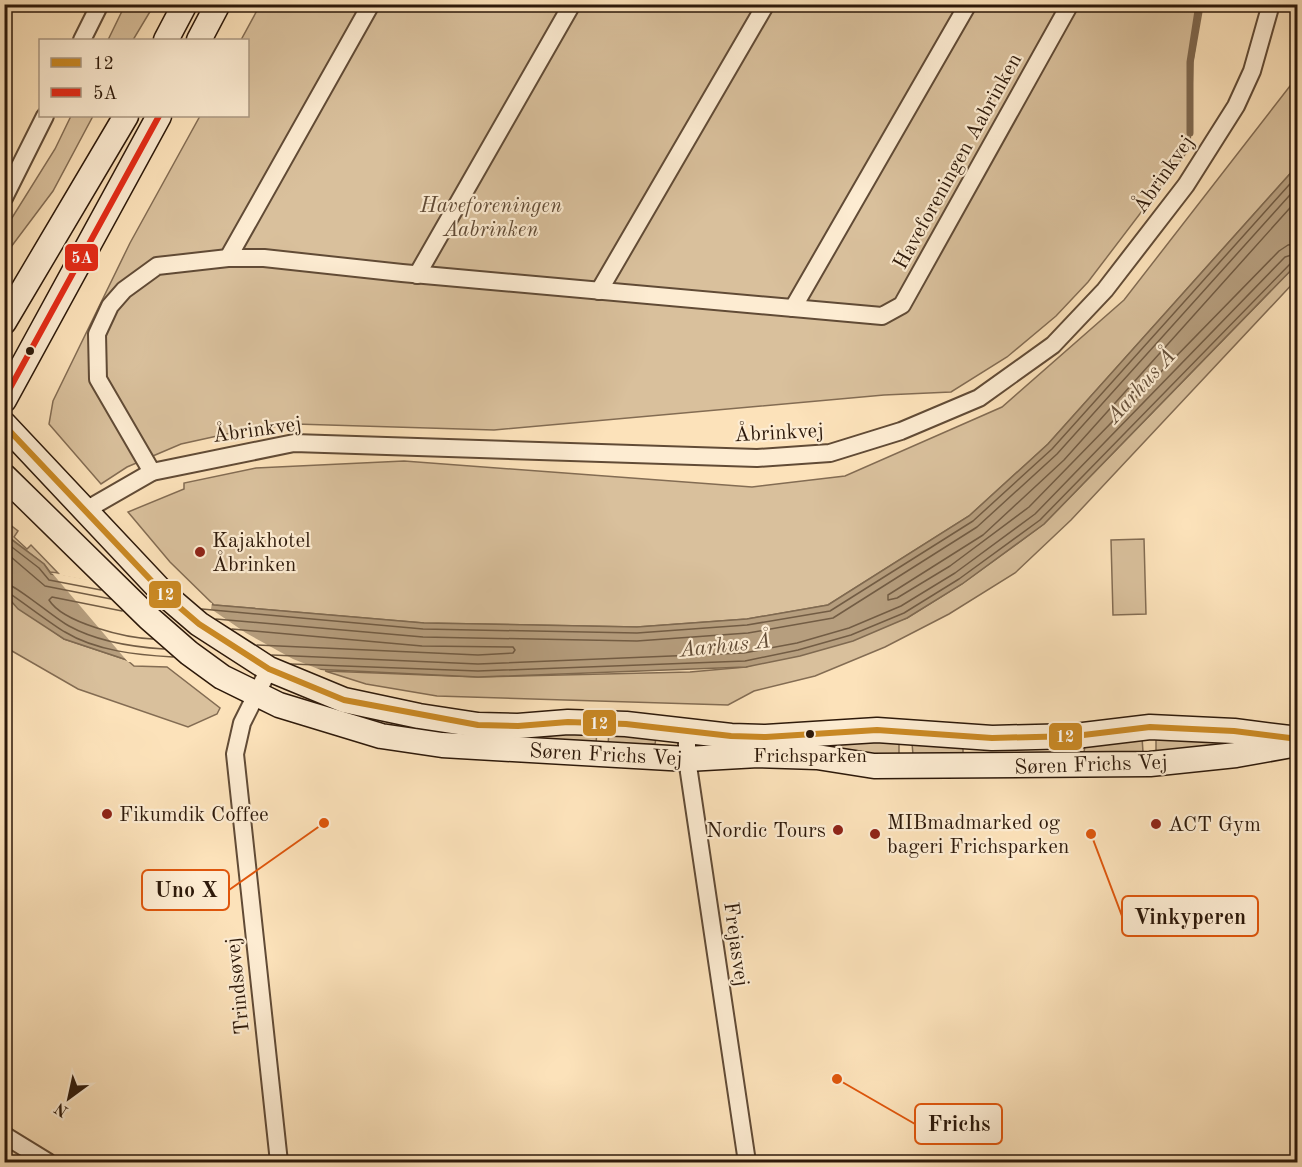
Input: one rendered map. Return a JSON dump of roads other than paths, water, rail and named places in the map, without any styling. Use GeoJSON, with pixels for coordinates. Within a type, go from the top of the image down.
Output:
{"type":"FeatureCollection","features":[{"type":"Feature","properties":{"kind":"street"},"geometry":{"type":"LineString","coordinates":[[82,39],[100,4]]}},
{"type":"Feature","properties":{"kind":"street"},"geometry":{"type":"LineString","coordinates":[[167,39],[186,4]]}},
{"type":"Feature","properties":{"kind":"street"},"geometry":{"type":"LineString","coordinates":[[200,39],[218,4]]}},
{"type":"Feature","properties":{"kind":"street"},"geometry":{"type":"LineString","coordinates":[[228,258],[371,4]]}},
{"type":"Feature","properties":{"kind":"street"},"geometry":{"type":"LineString","coordinates":[[417,275],[572,4]]}},
{"type":"Feature","properties":{"kind":"street"},"geometry":{"type":"LineString","coordinates":[[599,291],[766,4]]}},
{"type":"Feature","properties":{"kind":"street"},"geometry":{"type":"LineString","coordinates":[[793,308],[968,4]]}},
{"type":"Feature","properties":{"kind":"street","name":"Haveforeningen Aabrinken"},"geometry":{"type":"LineString","coordinates":[[152,472],[98,379],[97,334],[110,306],[124,290],[157,266],[228,258],[264,258],[417,275],[882,316],[902,305],[1070,4]]}},
{"type":"Feature","properties":{"kind":"street","name":"Åbrinkvej"},"geometry":{"type":"LineString","coordinates":[[86,510],[152,472],[294,443],[757,458],[830,453],[901,431],[980,398],[1053,345],[1105,290],[1186,185],[1236,106],[1252,71],[1271,4]]}},
{"type":"Feature","properties":{"kind":"street"},"geometry":{"type":"LineString","coordinates":[[4,198],[44,117]]}},
{"type":"Feature","properties":{"kind":"street"},"geometry":{"type":"LineString","coordinates":[[4,322],[125,117]]}},
{"type":"Feature","properties":{"kind":"street"},"geometry":{"type":"LineString","coordinates":[[4,399],[158,117]]}},
{"type":"Feature","properties":{"kind":"street","name":"Søren Frichs Vej"},"geometry":{"type":"LineString","coordinates":[[4,424],[164,594],[199,624],[269,669],[344,700],[419,716],[478,725],[518,726],[568,722],[626,724],[687,733],[766,737],[877,730],[992,738],[1075,736],[1150,727],[1234,731],[1298,739]]}},
{"type":"Feature","properties":{"kind":"street","name":"Søren Frichs Vej"},"geometry":{"type":"LineString","coordinates":[[4,476],[114,585],[206,666],[255,695],[348,728],[414,741],[687,759],[758,756],[817,757],[874,766],[1139,764],[1236,755],[1298,744]]}},
{"type":"Feature","properties":{"kind":"street","name":"Trindsøvej"},"geometry":{"type":"LineString","coordinates":[[269,669],[242,723],[235,754],[279,1162]]}},
{"type":"Feature","properties":{"kind":"street","name":"Frejasvej"},"geometry":{"type":"LineString","coordinates":[[687,733],[687,759],[747,1162]]}},
{"type":"Feature","properties":{"kind":"street"},"geometry":{"type":"LineString","coordinates":[[4,1135],[48,1162]]}},
{"type":"Feature","properties":{"kind":"water","name":"Aarhus Å"},"geometry":{"type":"Polygon","coordinates":[[[1297,166],[1297,264],[1044,524],[962,584],[907,618],[853,641],[800,656],[746,667],[478,677],[127,660],[64,639],[18,609],[5,594],[4,534],[44,564],[51,574],[214,605],[424,623],[637,627],[747,619],[828,605],[969,516],[1048,444],[1297,166]]]}},
{"type":"Feature","properties":{"kind":"waterway"},"geometry":{"type":"LineString","coordinates":[[1190,133],[1190,62],[1199,4]]}},
{"type":"Feature","properties":{"kind":"place","name":"Kajakhotel Åbrinken"},"geometry":{"type":"Point","coordinates":[200,552]}},
{"type":"Feature","properties":{"kind":"place","name":"Frichsparken"},"geometry":{"type":"Point","coordinates":[810,734]}},
{"type":"Feature","properties":{"kind":"place","name":"Fikumdik Coffee"},"geometry":{"type":"Point","coordinates":[107,814]}},
{"type":"Feature","properties":{"kind":"place","name":"Uno X"},"geometry":{"type":"Point","coordinates":[324,823]}},
{"type":"Feature","properties":{"kind":"place","name":"ACT Gym"},"geometry":{"type":"Point","coordinates":[1156,824]}},
{"type":"Feature","properties":{"kind":"place","name":"Nordic Tours"},"geometry":{"type":"Point","coordinates":[838,830]}},
{"type":"Feature","properties":{"kind":"place","name":"MIBmadmarked og bageri Frichsparken"},"geometry":{"type":"Point","coordinates":[875,834]}},
{"type":"Feature","properties":{"kind":"place","name":"Vinkyperen"},"geometry":{"type":"Point","coordinates":[1091,834]}},
{"type":"Feature","properties":{"kind":"place","name":"Frichs"},"geometry":{"type":"Point","coordinates":[837,1079]}}]}
